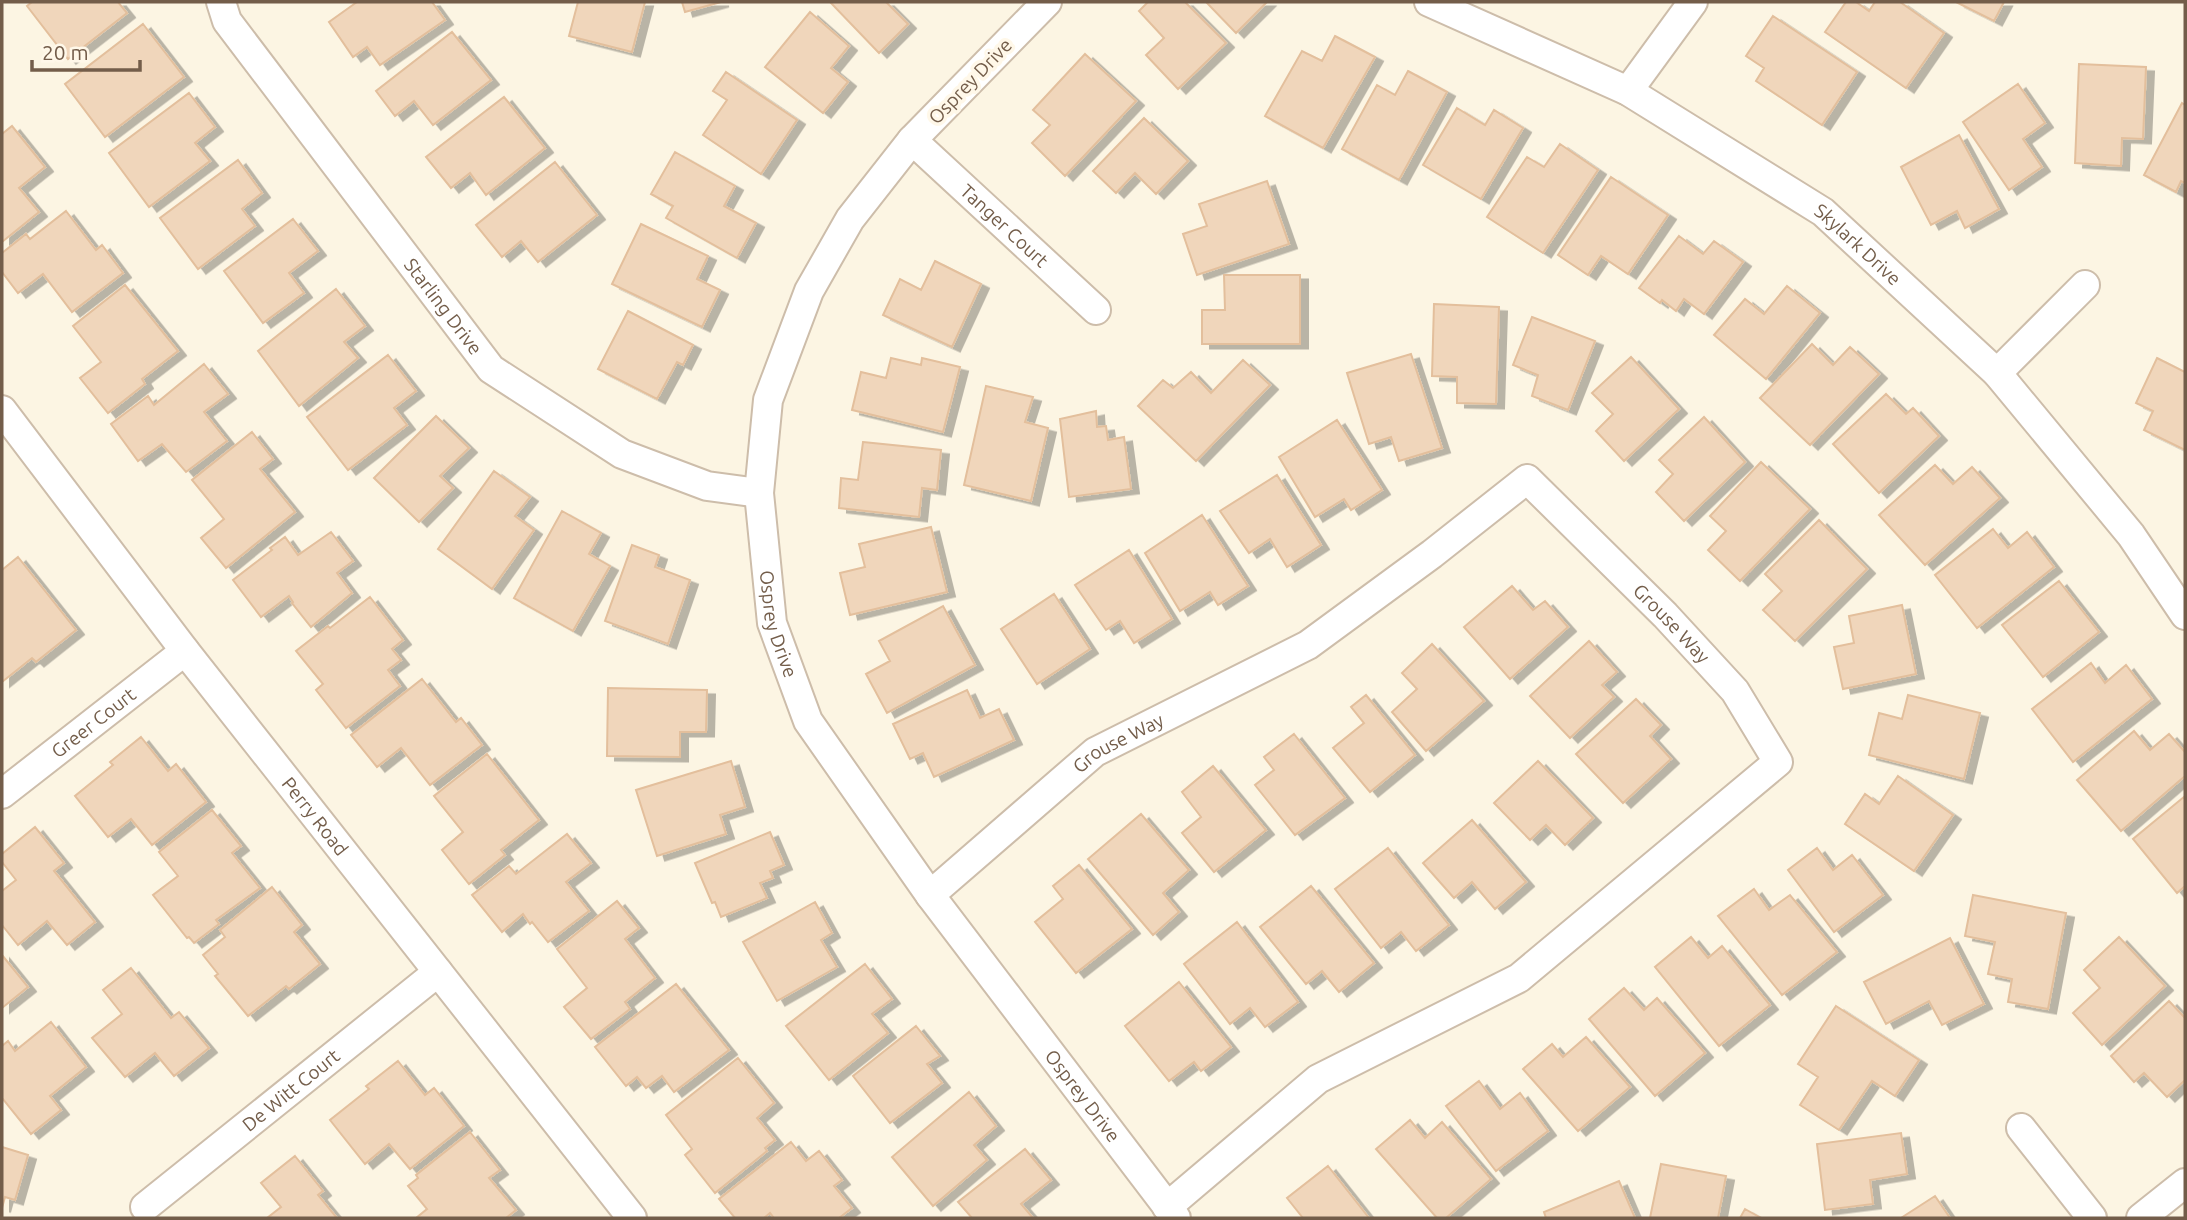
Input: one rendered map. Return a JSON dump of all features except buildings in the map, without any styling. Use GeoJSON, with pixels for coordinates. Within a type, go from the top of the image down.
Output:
{"type":"FeatureCollection","features":[{"type":"Feature","properties":{"kind":"street","name":"Starling Drive"},"geometry":{"type":"LineString","coordinates":[[221,2],[227,21],[491,369],[622,454],[707,486],[759,493]]}},
{"type":"Feature","properties":{"kind":"street","name":"Osprey Drive"},"geometry":{"type":"LineString","coordinates":[[1047,2],[912,140],[850,219],[808,291],[768,400],[759,493],[772,623],[808,720],[930,895],[1172,1212]]}},
{"type":"Feature","properties":{"kind":"street","name":"Skylark Drive"},"geometry":{"type":"LineString","coordinates":[[1429,2],[1628,91],[1823,212],[1997,373],[2131,535],[2185,615]]}},
{"type":"Feature","properties":{"kind":"street"},"geometry":{"type":"LineString","coordinates":[[1628,91],[1693,2]]}},
{"type":"Feature","properties":{"kind":"street","name":"Tanger Court"},"geometry":{"type":"LineString","coordinates":[[912,140],[1096,310]]}},
{"type":"Feature","properties":{"kind":"street"},"geometry":{"type":"LineString","coordinates":[[1997,373],[2085,285]]}},
{"type":"Feature","properties":{"kind":"street","name":"Perry Road"},"geometry":{"type":"LineString","coordinates":[[2,410],[185,651],[632,1218]]}},
{"type":"Feature","properties":{"kind":"street","name":"Grouse Way"},"geometry":{"type":"LineString","coordinates":[[930,895],[1095,752],[1308,645],[1432,554],[1527,479],[1665,615],[1735,691],[1778,762],[1518,978],[1318,1080],[1172,1212]]}},
{"type":"Feature","properties":{"kind":"street","name":"Greer Court"},"geometry":{"type":"LineString","coordinates":[[2,794],[185,651]]}},
{"type":"Feature","properties":{"kind":"street","name":"De Witt Court"},"geometry":{"type":"LineString","coordinates":[[145,1207],[438,972]]}},
{"type":"Feature","properties":{"kind":"street"},"geometry":{"type":"LineString","coordinates":[[2021,1128],[2092,1218]]}},
{"type":"Feature","properties":{"kind":"street"},"geometry":{"type":"LineString","coordinates":[[2141,1218],[2185,1183]]}}]}
